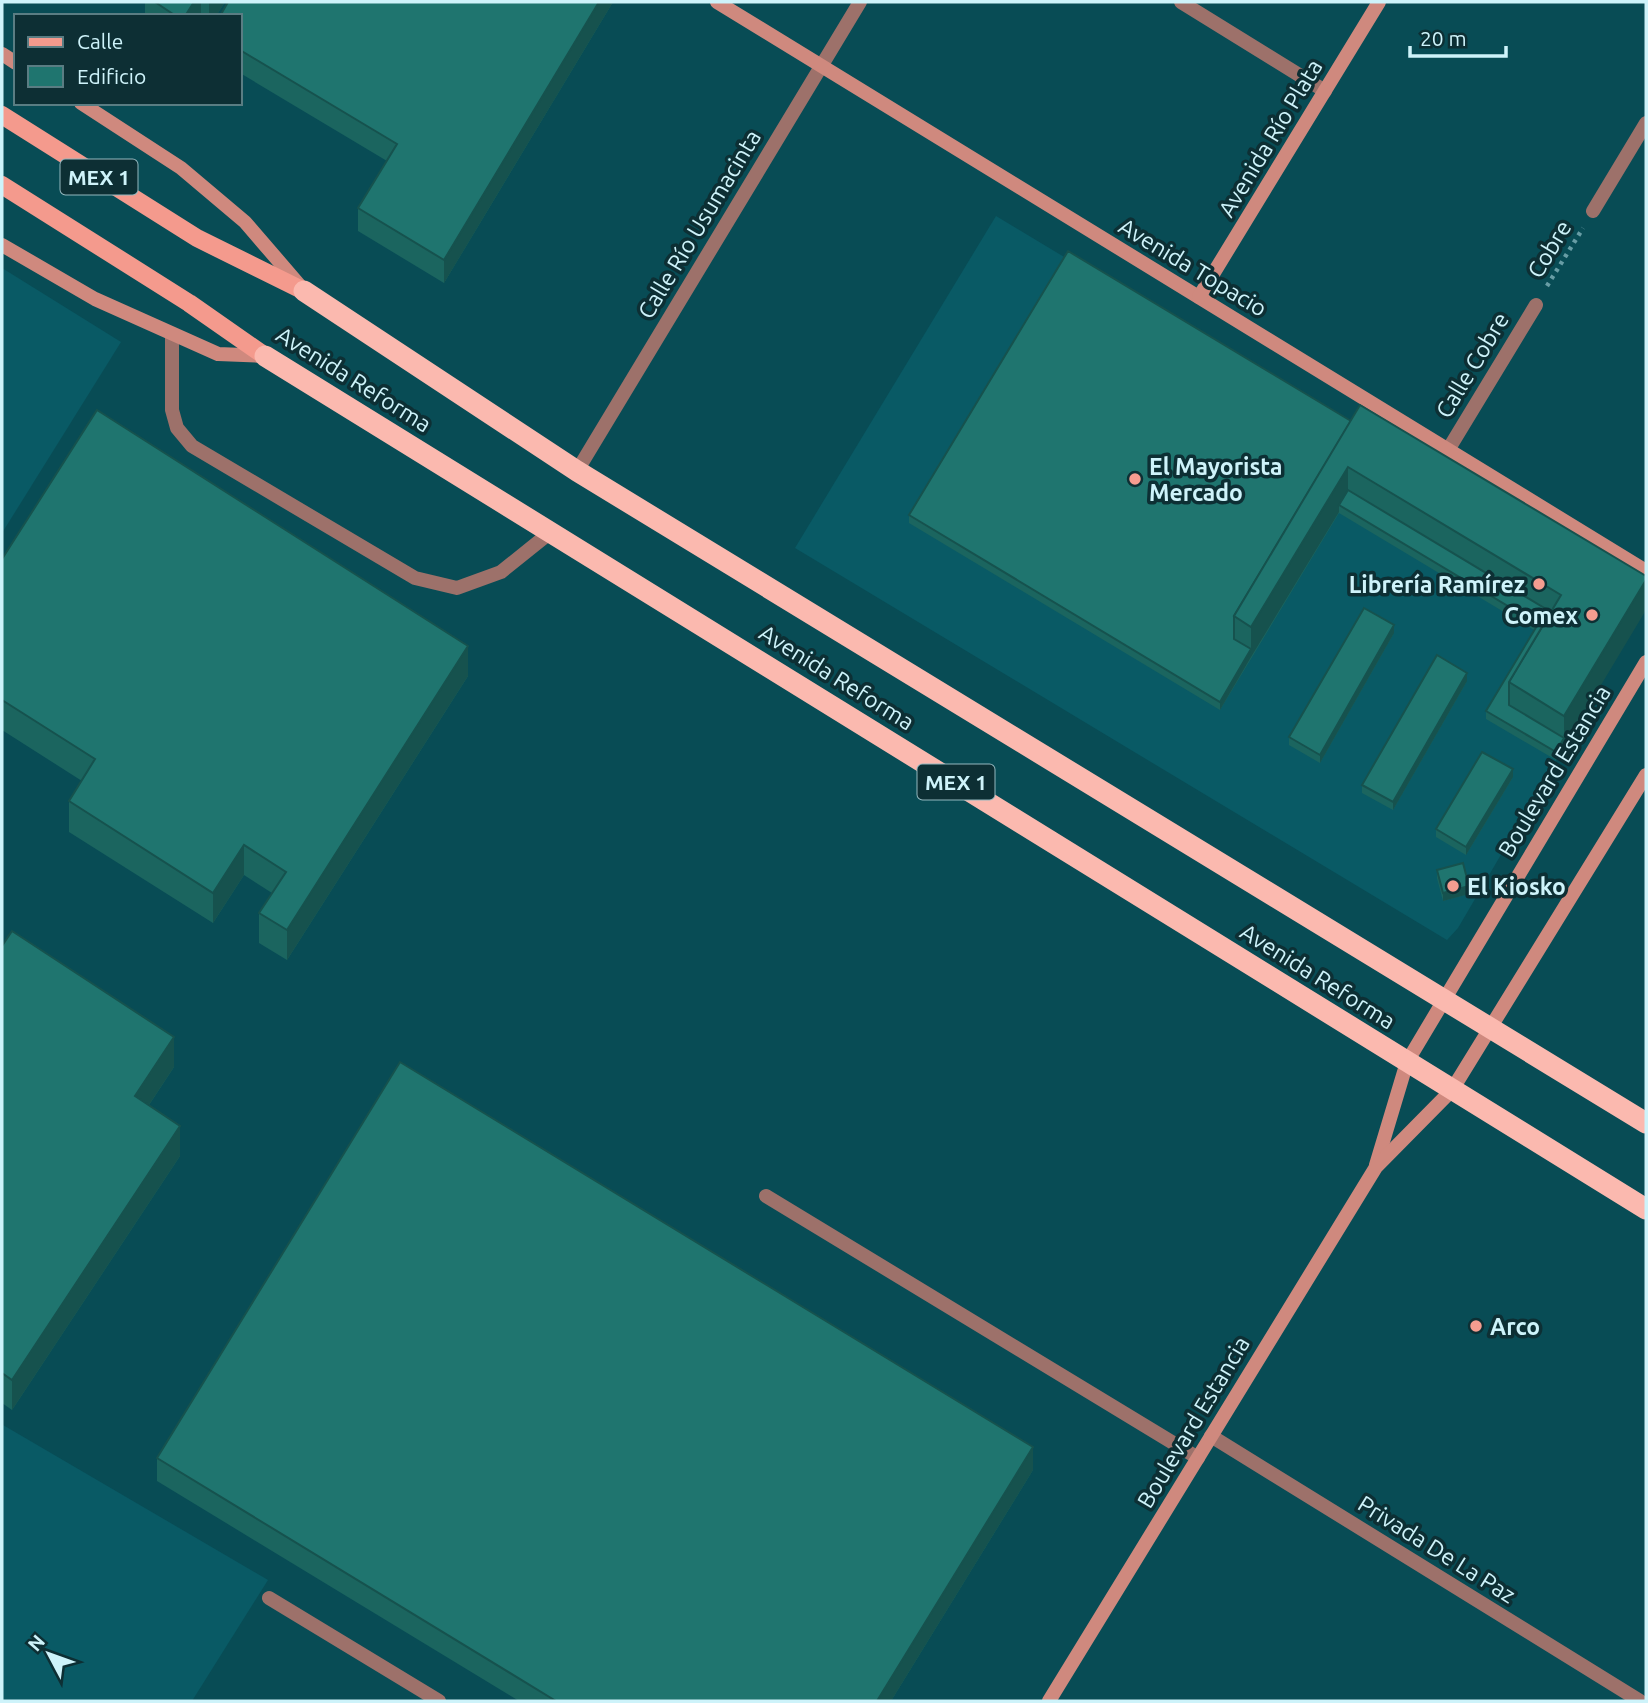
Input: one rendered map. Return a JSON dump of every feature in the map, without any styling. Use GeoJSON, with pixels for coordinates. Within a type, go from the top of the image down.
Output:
{"type":"FeatureCollection","features":[{"type":"Feature","properties":{"kind":"highway","name":"Avenida Reforma"},"geometry":{"type":"LineString","coordinates":[[304,291],[577,471],[1646,1123]]}},
{"type":"Feature","properties":{"kind":"highway","name":"Avenida Reforma"},"geometry":{"type":"LineString","coordinates":[[265,356],[1646,1209]]}},
{"type":"Feature","properties":{"kind":"main road","name":"Avenida Reforma"},"geometry":{"type":"LineString","coordinates":[[2,115],[197,238],[304,291]]}},
{"type":"Feature","properties":{"kind":"main road","name":"Avenida Reforma"},"geometry":{"type":"LineString","coordinates":[[2,186],[164,287],[265,356]]}},
{"type":"Feature","properties":{"kind":"street","name":"Avenida Topacio"},"geometry":{"type":"LineString","coordinates":[[717,2],[1646,571]]}},
{"type":"Feature","properties":{"kind":"street","name":"Calle Río Usumacinta"},"geometry":{"type":"LineString","coordinates":[[577,471],[860,2]]}},
{"type":"Feature","properties":{"kind":"street"},"geometry":{"type":"LineString","coordinates":[[1181,2],[1325,91]]}},
{"type":"Feature","properties":{"kind":"street","name":"Avenida Río Plata"},"geometry":{"type":"LineString","coordinates":[[1199,297],[1379,2]]}},
{"type":"Feature","properties":{"kind":"street"},"geometry":{"type":"LineString","coordinates":[[84,105],[181,169],[245,222],[304,291]]}},
{"type":"Feature","properties":{"kind":"street"},"geometry":{"type":"LineString","coordinates":[[1593,211],[1646,123]]}},
{"type":"Feature","properties":{"kind":"street"},"geometry":{"type":"LineString","coordinates":[[2,245],[95,299],[218,354],[265,356]]}},
{"type":"Feature","properties":{"kind":"street","name":"Calle Cobre"},"geometry":{"type":"LineString","coordinates":[[1448,450],[1536,305]]}},
{"type":"Feature","properties":{"kind":"street"},"geometry":{"type":"LineString","coordinates":[[172,334],[173,410],[177,428],[192,446],[415,578],[457,587],[500,572],[552,531]]}},
{"type":"Feature","properties":{"kind":"street","name":"Boulevard Estancia"},"geometry":{"type":"LineString","coordinates":[[1376,1167],[1407,1062],[1646,662]]}},
{"type":"Feature","properties":{"kind":"street","name":"Boulevard Estancia"},"geometry":{"type":"LineString","coordinates":[[1049,1701],[1376,1167],[1452,1090],[1646,775]]}},
{"type":"Feature","properties":{"kind":"street"},"geometry":{"type":"LineString","coordinates":[[766,1196],[1198,1458]]}},
{"type":"Feature","properties":{"kind":"street","name":"Privada De La Paz"},"geometry":{"type":"LineString","coordinates":[[1211,1436],[1640,1701]]}},
{"type":"Feature","properties":{"kind":"street"},"geometry":{"type":"LineString","coordinates":[[269,1598],[439,1701]]}},
{"type":"Feature","properties":{"kind":"path","name":"Cobre"},"geometry":{"type":"LineString","coordinates":[[1536,305],[1593,211]]}},
{"type":"Feature","properties":{"kind":"shaded area"},"geometry":{"type":"Polygon","coordinates":[[[996,216],[1646,607],[1458,928],[1447,940],[795,548],[996,216]]]}},
{"type":"Feature","properties":{"kind":"shaded area"},"geometry":{"type":"Polygon","coordinates":[[[2,268],[121,342],[2,533],[2,268]]]}},
{"type":"Feature","properties":{"kind":"shaded area"},"geometry":{"type":"Polygon","coordinates":[[[3,1425],[268,1580],[192,1701],[2,1701],[3,1425]]]}},
{"type":"Feature","properties":{"kind":"building"},"geometry":{"type":"Polygon","coordinates":[[[155,2],[194,2],[186,14],[173,14],[155,2]]]}},
{"type":"Feature","properties":{"kind":"building"},"geometry":{"type":"Polygon","coordinates":[[[228,2],[599,2],[444,260],[358,208],[397,144],[242,51],[242,14],[221,14],[228,2]]]}},
{"type":"Feature","properties":{"kind":"building","name":"El Mayorista Mercado"},"geometry":{"type":"Polygon","coordinates":[[[1068,251],[1351,421],[1234,616],[1234,639],[1251,649],[1220,702],[909,515],[1068,251]]]}},
{"type":"Feature","properties":{"kind":"building"},"geometry":{"type":"Polygon","coordinates":[[[1360,405],[1646,576],[1564,716],[1509,682],[1561,595],[1348,467],[1251,627],[1234,616],[1360,405]]]}},
{"type":"Feature","properties":{"kind":"building"},"geometry":{"type":"Polygon","coordinates":[[[97,410],[468,646],[287,930],[259,913],[286,872],[244,845],[213,893],[69,801],[95,759],[2,700],[2,559],[97,410]]]}},
{"type":"Feature","properties":{"kind":"building"},"geometry":{"type":"Polygon","coordinates":[[[1348,490],[1551,612],[1509,682],[1509,705],[1564,738],[1556,752],[1486,711],[1538,624],[1339,505],[1348,490]]]}},
{"type":"Feature","properties":{"kind":"building"},"geometry":{"type":"Polygon","coordinates":[[[1364,608],[1394,625],[1320,755],[1289,737],[1364,608]]]}},
{"type":"Feature","properties":{"kind":"building"},"geometry":{"type":"Polygon","coordinates":[[[1437,655],[1467,673],[1393,802],[1362,785],[1437,655]]]}},
{"type":"Feature","properties":{"kind":"building"},"geometry":{"type":"Polygon","coordinates":[[[1482,752],[1513,769],[1466,847],[1436,829],[1482,752]]]}},
{"type":"Feature","properties":{"kind":"building","name":"El Kiosko"},"geometry":{"type":"Polygon","coordinates":[[[1463,863],[1469,886],[1443,893],[1437,870],[1463,863]]]}},
{"type":"Feature","properties":{"kind":"building"},"geometry":{"type":"Polygon","coordinates":[[[12,931],[174,1037],[135,1096],[180,1126],[12,1380],[2,1373],[2,946],[12,931]]]}},
{"type":"Feature","properties":{"kind":"building"},"geometry":{"type":"Polygon","coordinates":[[[400,1062],[1033,1447],[877,1701],[556,1701],[157,1458],[400,1062]]]}},
{"type":"Feature","properties":{"kind":"place","name":"El Mayorista Mercado"},"geometry":{"type":"Point","coordinates":[1135,479]}},
{"type":"Feature","properties":{"kind":"place","name":"Librería Ramírez"},"geometry":{"type":"Point","coordinates":[1539,584]}},
{"type":"Feature","properties":{"kind":"place","name":"Comex"},"geometry":{"type":"Point","coordinates":[1592,615]}},
{"type":"Feature","properties":{"kind":"place","name":"El Kiosko"},"geometry":{"type":"Point","coordinates":[1453,886]}},
{"type":"Feature","properties":{"kind":"place","name":"Arco"},"geometry":{"type":"Point","coordinates":[1476,1326]}}]}
